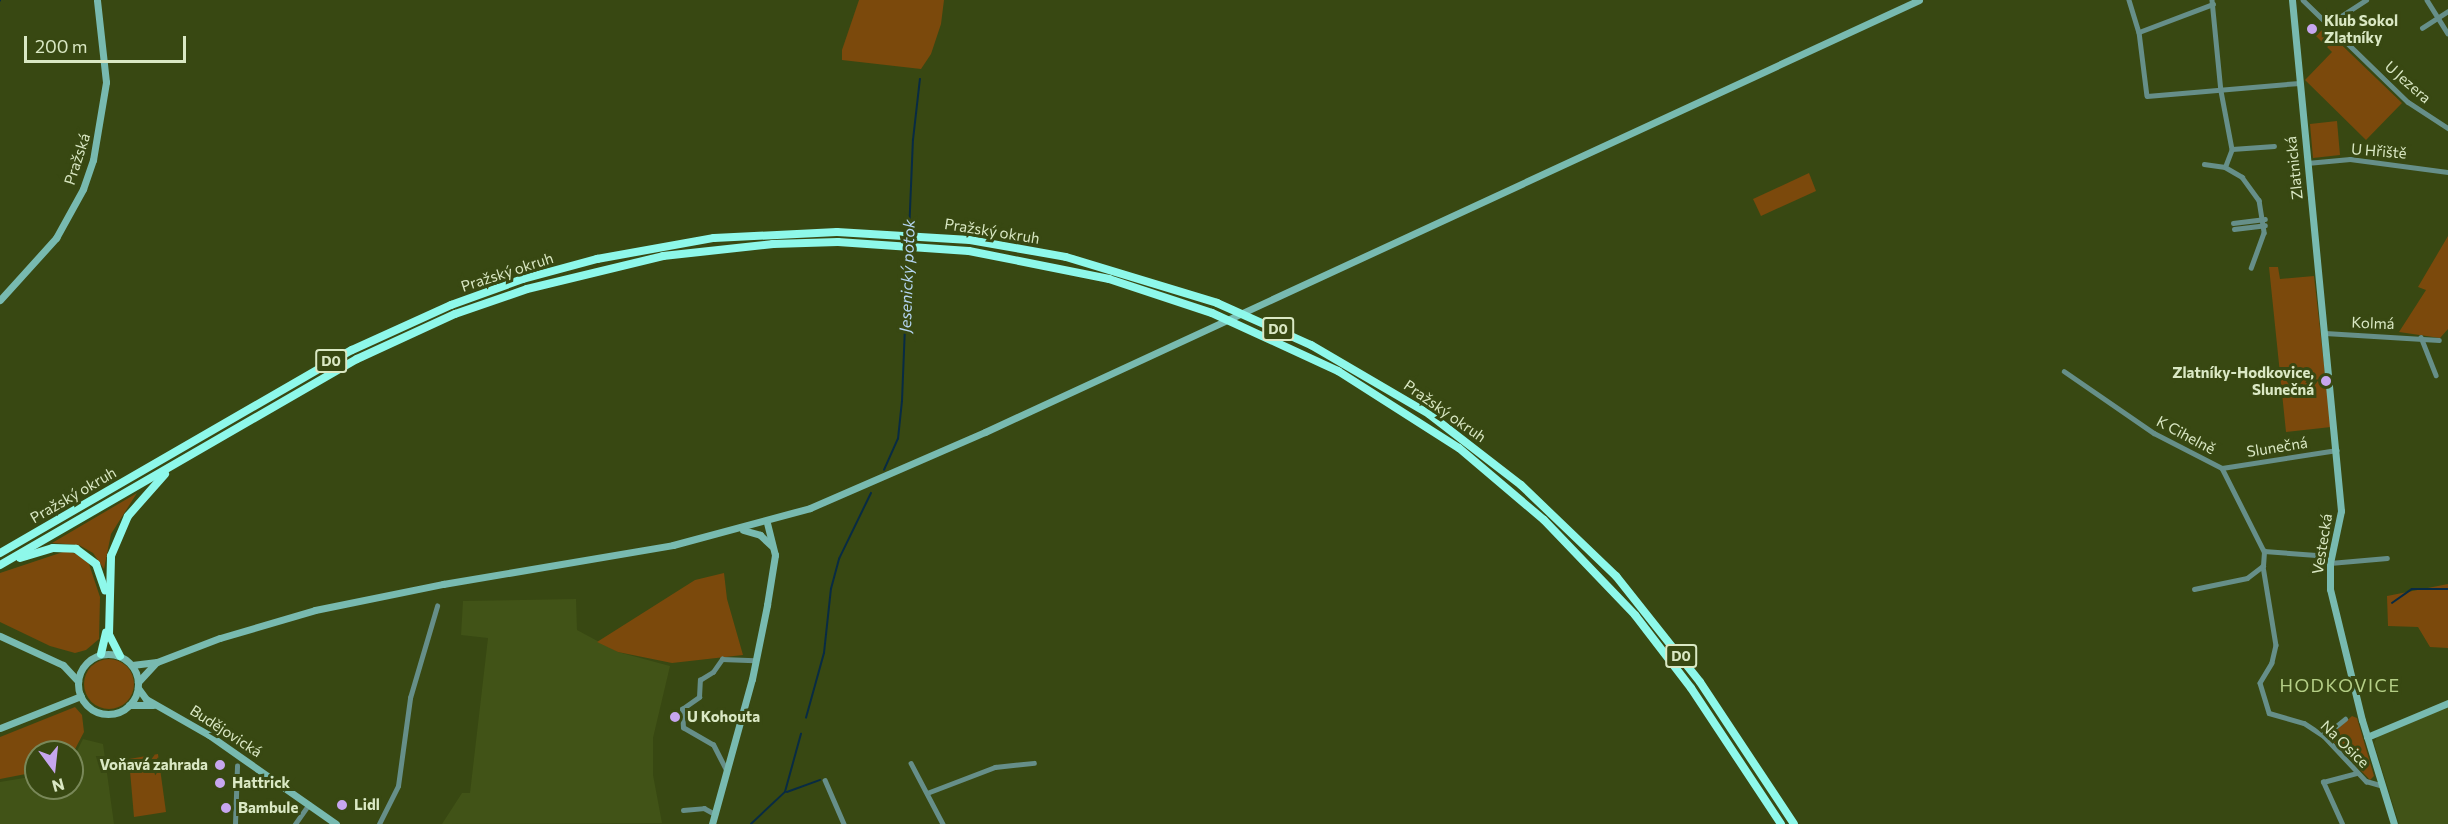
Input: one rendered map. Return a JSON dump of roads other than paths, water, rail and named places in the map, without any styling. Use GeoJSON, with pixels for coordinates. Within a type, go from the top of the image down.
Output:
{"type":"FeatureCollection","features":[{"type":"Feature","properties":{"kind":"highway","name":"Pražský okruh"},"geometry":{"type":"LineString","coordinates":[[0,553],[324,364],[386,333],[486,292],[597,259],[670,245],[772,234],[886,232],[926,235],[1066,257],[1217,303],[1311,345],[1429,414],[1521,485],[1616,576],[1693,673],[1794,824]]}},
{"type":"Feature","properties":{"kind":"highway","name":"Pražský okruh"},"geometry":{"type":"LineString","coordinates":[[0,565],[389,343],[527,289],[673,255],[773,244],[884,244],[925,247],[1064,268],[1178,300],[1306,354],[1423,423],[1515,494],[1622,600],[1670,658],[1781,824]]}},
{"type":"Feature","properties":{"kind":"highway"},"geometry":{"type":"LineString","coordinates":[[120,656],[114,649],[109,629],[110,569],[118,536],[145,493],[192,454]]}},
{"type":"Feature","properties":{"kind":"highway"},"geometry":{"type":"LineString","coordinates":[[0,565],[62,547],[90,558],[99,570],[105,590],[106,641],[101,654]]}},
{"type":"Feature","properties":{"kind":"main road","name":"Pražská"},"geometry":{"type":"LineString","coordinates":[[0,300],[56,238],[79,196],[93,160],[106,82],[97,0]]}},
{"type":"Feature","properties":{"kind":"main road"},"geometry":{"type":"LineString","coordinates":[[78,681],[86,664],[101,654],[120,656],[132,665],[157,662],[220,638],[326,608],[738,530],[767,522],[871,484],[1919,0]]}},
{"type":"Feature","properties":{"kind":"main road","name":"Zlatnická"},"geometry":{"type":"LineString","coordinates":[[2292,0],[2325,333]]}},
{"type":"Feature","properties":{"kind":"main road","name":"Vestecká"},"geometry":{"type":"LineString","coordinates":[[2325,333],[2341,511],[2330,563],[2330,589],[2380,785],[2394,824]]}},
{"type":"Feature","properties":{"kind":"main road"},"geometry":{"type":"LineString","coordinates":[[712,824],[767,605],[774,548],[767,522]]}},
{"type":"Feature","properties":{"kind":"main road"},"geometry":{"type":"LineString","coordinates":[[738,530],[760,535],[774,548]]}},
{"type":"Feature","properties":{"kind":"main road"},"geometry":{"type":"LineString","coordinates":[[0,636],[63,665],[78,681],[81,696],[0,728]]}},
{"type":"Feature","properties":{"kind":"main road"},"geometry":{"type":"LineString","coordinates":[[129,705],[138,685],[157,662]]}},
{"type":"Feature","properties":{"kind":"main road"},"geometry":{"type":"LineString","coordinates":[[63,665],[86,664]]}},
{"type":"Feature","properties":{"kind":"main road","name":"Budějovická"},"geometry":{"type":"LineString","coordinates":[[132,665],[138,685],[158,707],[209,735],[336,824]]}},
{"type":"Feature","properties":{"kind":"main road","name":"Budějovická"},"geometry":{"type":"LineString","coordinates":[[81,696],[90,707],[103,713],[115,713],[129,705],[158,707]]}},
{"type":"Feature","properties":{"kind":"main road"},"geometry":{"type":"LineString","coordinates":[[2367,737],[2448,703]]}},
{"type":"Feature","properties":{"kind":"street"},"geometry":{"type":"LineString","coordinates":[[2129,0],[2139,32],[2147,96],[2299,83]]}},
{"type":"Feature","properties":{"kind":"street","name":"U Jezera"},"geometry":{"type":"LineString","coordinates":[[2303,0],[2408,102],[2448,128]]}},
{"type":"Feature","properties":{"kind":"street"},"geometry":{"type":"LineString","coordinates":[[2329,24],[2366,0]]}},
{"type":"Feature","properties":{"kind":"street"},"geometry":{"type":"LineString","coordinates":[[2427,0],[2448,33]]}},
{"type":"Feature","properties":{"kind":"street"},"geometry":{"type":"LineString","coordinates":[[2139,32],[2213,2],[2221,91],[2232,149],[2224,167]]}},
{"type":"Feature","properties":{"kind":"street"},"geometry":{"type":"LineString","coordinates":[[2422,28],[2448,11]]}},
{"type":"Feature","properties":{"kind":"street"},"geometry":{"type":"LineString","coordinates":[[2232,149],[2274,146]]}},
{"type":"Feature","properties":{"kind":"street","name":"U Hřiště"},"geometry":{"type":"LineString","coordinates":[[2307,163],[2350,159],[2448,172]]}},
{"type":"Feature","properties":{"kind":"street"},"geometry":{"type":"LineString","coordinates":[[2204,164],[2224,167],[2252,188],[2265,222],[2262,244],[2251,268]]}},
{"type":"Feature","properties":{"kind":"street"},"geometry":{"type":"LineString","coordinates":[[2233,226],[2265,222]]}},
{"type":"Feature","properties":{"kind":"street","name":"Kolmá"},"geometry":{"type":"LineString","coordinates":[[2325,333],[2421,337],[2439,340]]}},
{"type":"Feature","properties":{"kind":"street"},"geometry":{"type":"LineString","coordinates":[[2421,337],[2436,375]]}},
{"type":"Feature","properties":{"kind":"street","name":"K Cihelně"},"geometry":{"type":"LineString","coordinates":[[2064,371],[2154,433],[2222,468],[2264,551]]}},
{"type":"Feature","properties":{"kind":"street","name":"Slunečná"},"geometry":{"type":"LineString","coordinates":[[2222,468],[2337,450]]}},
{"type":"Feature","properties":{"kind":"street"},"geometry":{"type":"LineString","coordinates":[[2264,551],[2316,555],[2330,563],[2387,558]]}},
{"type":"Feature","properties":{"kind":"street","name":"Na Osice"},"geometry":{"type":"LineString","coordinates":[[2264,551],[2263,566],[2276,645],[2272,663],[2260,683],[2261,695],[2269,713],[2304,723],[2325,736],[2357,773],[2380,785]]}},
{"type":"Feature","properties":{"kind":"street"},"geometry":{"type":"LineString","coordinates":[[2194,589],[2231,584],[2263,566]]}},
{"type":"Feature","properties":{"kind":"street"},"geometry":{"type":"LineString","coordinates":[[379,824],[398,786],[410,698],[437,606]]}},
{"type":"Feature","properties":{"kind":"street"},"geometry":{"type":"LineString","coordinates":[[727,771],[713,745],[683,728],[682,709],[699,697],[700,681],[713,672],[722,659],[754,660]]}},
{"type":"Feature","properties":{"kind":"street"},"geometry":{"type":"LineString","coordinates":[[2325,736],[2345,719]]}},
{"type":"Feature","properties":{"kind":"street"},"geometry":{"type":"LineString","coordinates":[[911,763],[943,824]]}},
{"type":"Feature","properties":{"kind":"street"},"geometry":{"type":"LineString","coordinates":[[927,793],[995,767],[1034,763]]}},
{"type":"Feature","properties":{"kind":"street"},"geometry":{"type":"LineString","coordinates":[[236,824],[237,766]]}},
{"type":"Feature","properties":{"kind":"street"},"geometry":{"type":"LineString","coordinates":[[2342,824],[2323,782],[2357,773]]}},
{"type":"Feature","properties":{"kind":"street"},"geometry":{"type":"LineString","coordinates":[[825,780],[844,824]]}},
{"type":"Feature","properties":{"kind":"street"},"geometry":{"type":"LineString","coordinates":[[295,824],[309,804]]}},
{"type":"Feature","properties":{"kind":"street"},"geometry":{"type":"LineString","coordinates":[[683,810],[704,808],[715,814]]}},
{"type":"Feature","properties":{"kind":"waterway","name":"Jesenický potok"},"geometry":{"type":"LineString","coordinates":[[909,234],[913,140],[920,79]]}},
{"type":"Feature","properties":{"kind":"waterway","name":"Jesenický potok"},"geometry":{"type":"LineString","coordinates":[[884,470],[898,439],[902,401],[908,250]]}},
{"type":"Feature","properties":{"kind":"waterway","name":"Jesenický potok"},"geometry":{"type":"LineString","coordinates":[[806,718],[824,653],[831,589],[839,559],[871,493]]}},
{"type":"Feature","properties":{"kind":"waterway"},"geometry":{"type":"LineString","coordinates":[[2392,603],[2412,589],[2448,589]]}},
{"type":"Feature","properties":{"kind":"waterway","name":"Jesenický potok"},"geometry":{"type":"LineString","coordinates":[[751,824],[785,792],[801,734]]}},
{"type":"Feature","properties":{"kind":"waterway"},"geometry":{"type":"LineString","coordinates":[[787,792],[820,780]]}},
{"type":"Feature","properties":{"kind":"place","name":"Klub Sokol Zlatníky"},"geometry":{"type":"Point","coordinates":[2312,29]}},
{"type":"Feature","properties":{"kind":"place","name":"Zlatníky-Hodkovice, Slunečná"},"geometry":{"type":"Point","coordinates":[2326,381]}},
{"type":"Feature","properties":{"kind":"place","name":"U Kohouta"},"geometry":{"type":"Point","coordinates":[675,717]}},
{"type":"Feature","properties":{"kind":"place","name":"Voňavá zahrada"},"geometry":{"type":"Point","coordinates":[220,765]}},
{"type":"Feature","properties":{"kind":"place","name":"Hattrick"},"geometry":{"type":"Point","coordinates":[220,783]}},
{"type":"Feature","properties":{"kind":"place","name":"Lidl"},"geometry":{"type":"Point","coordinates":[342,805]}},
{"type":"Feature","properties":{"kind":"place","name":"Bambule"},"geometry":{"type":"Point","coordinates":[226,808]}},
{"type":"Feature","properties":{"kind":"district","name":"HODKOVICE"},"geometry":{"type":"Point","coordinates":[2340,685]}}]}
